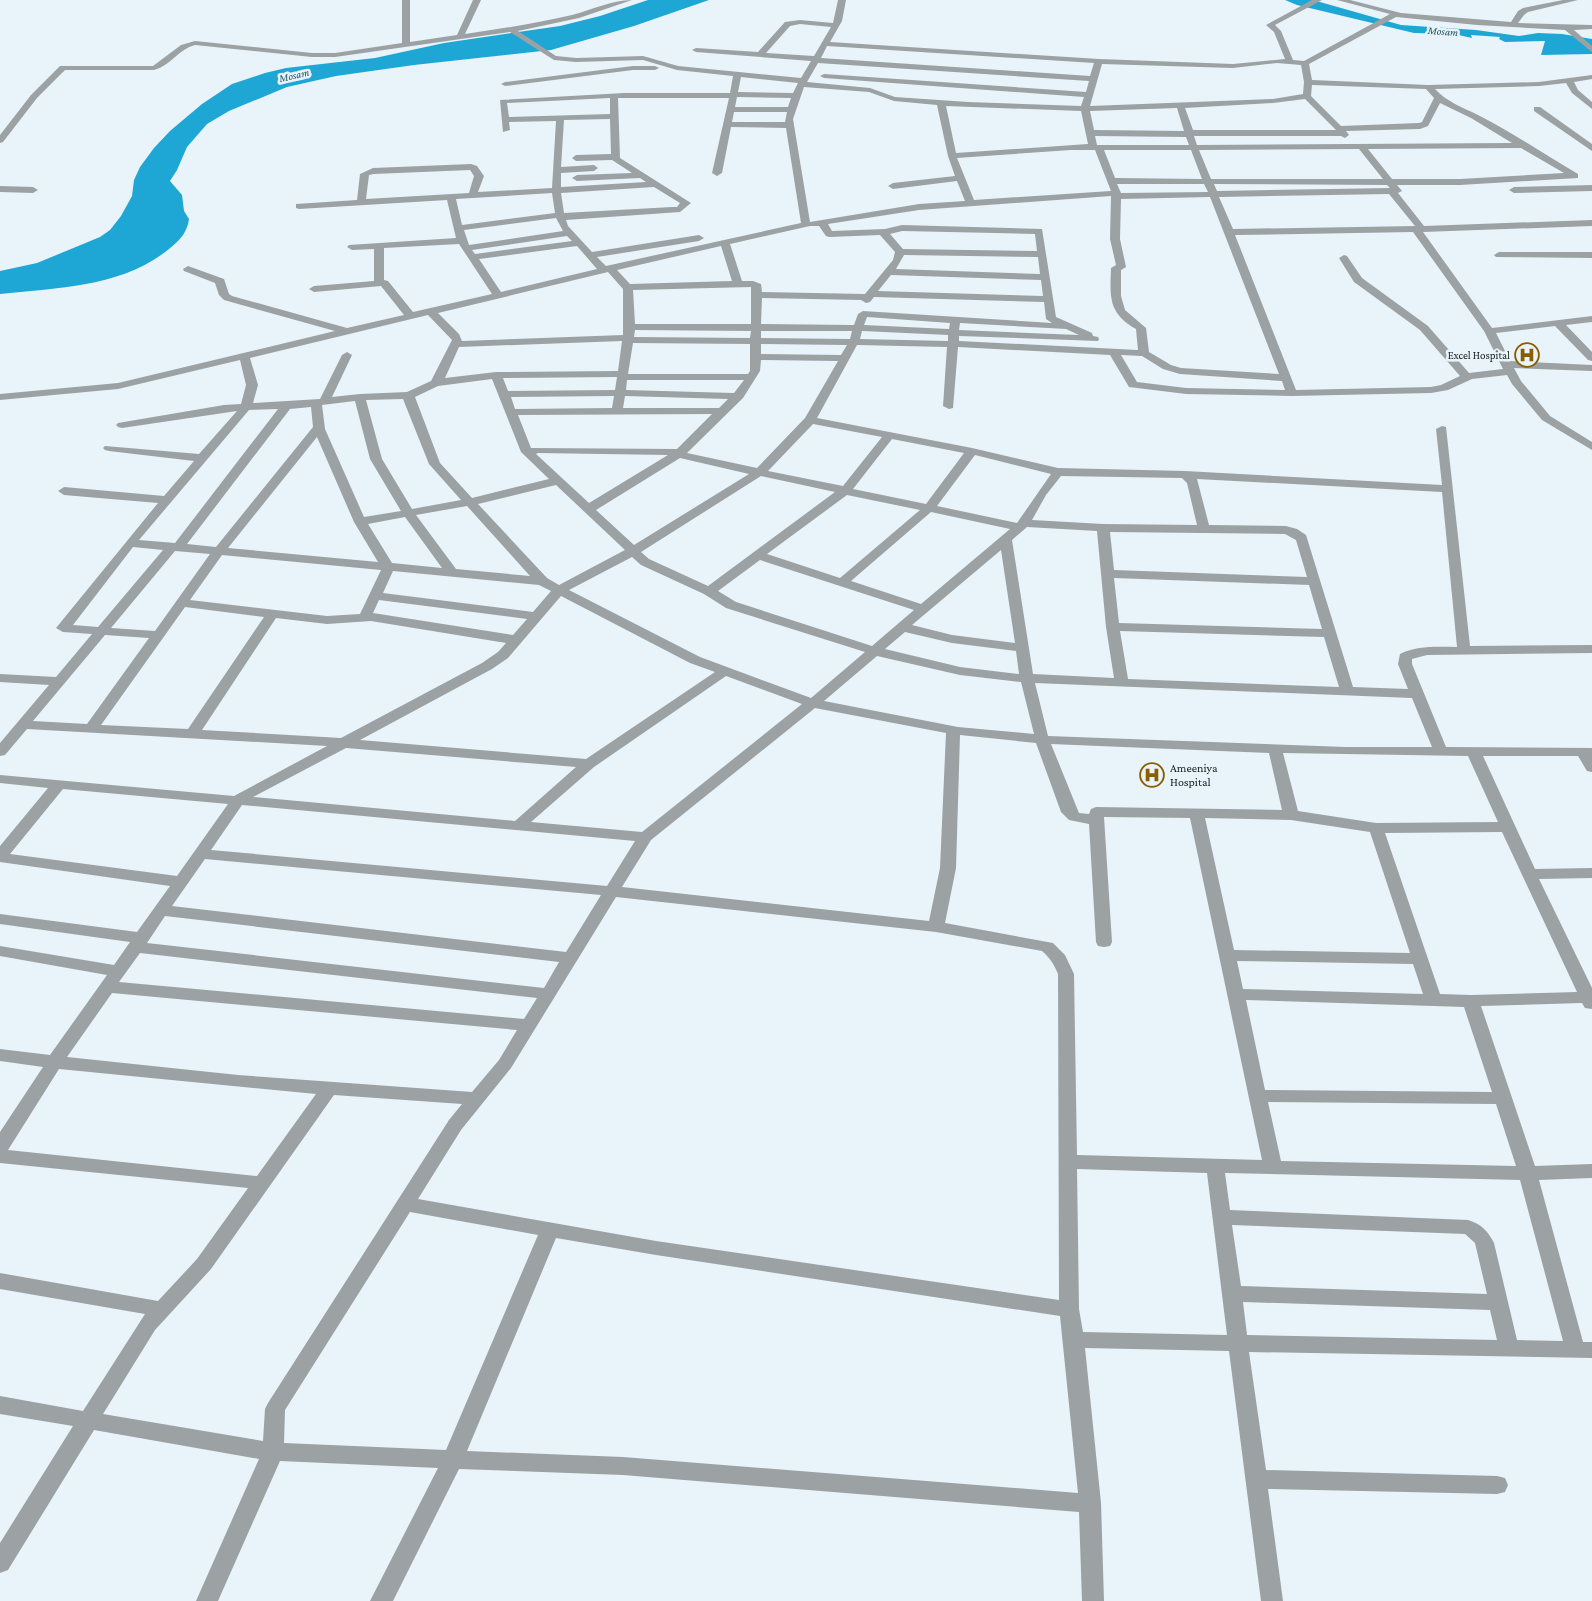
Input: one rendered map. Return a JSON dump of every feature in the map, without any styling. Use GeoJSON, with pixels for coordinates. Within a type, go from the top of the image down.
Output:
{"type":"FeatureCollection","features":[{"type":"Feature","properties":{"kind":"street"},"geometry":{"type":"LineString","coordinates":[[406,0],[406,45]]}},
{"type":"Feature","properties":{"kind":"street"},"geometry":{"type":"LineString","coordinates":[[459,38],[476,0]]}},
{"type":"Feature","properties":{"kind":"street"},"geometry":{"type":"LineString","coordinates":[[0,140],[34,97],[61,68],[154,68],[163,65],[190,43],[317,56],[459,38],[484,32],[513,31],[576,16],[628,0]]}},
{"type":"Feature","properties":{"kind":"street"},"geometry":{"type":"LineString","coordinates":[[1290,62],[1277,31],[1270,26],[1318,0]]}},
{"type":"Feature","properties":{"kind":"street"},"geometry":{"type":"LineString","coordinates":[[1341,0],[1371,4],[1397,14],[1513,25],[1567,28],[1592,27]]}},
{"type":"Feature","properties":{"kind":"street"},"geometry":{"type":"LineString","coordinates":[[1513,25],[1521,13],[1526,10],[1574,0]]}},
{"type":"Feature","properties":{"kind":"street"},"geometry":{"type":"LineString","coordinates":[[806,225],[789,119],[796,96],[835,25],[845,2]]}},
{"type":"Feature","properties":{"kind":"street"},"geometry":{"type":"LineString","coordinates":[[825,44],[1099,61],[1233,66],[1276,61],[1305,63],[1397,14]]}},
{"type":"Feature","properties":{"kind":"street"},"geometry":{"type":"LineString","coordinates":[[760,55],[788,24],[800,22],[835,25]]}},
{"type":"Feature","properties":{"kind":"street"},"geometry":{"type":"LineString","coordinates":[[1567,28],[1592,50]]}},
{"type":"Feature","properties":{"kind":"street"},"geometry":{"type":"LineString","coordinates":[[513,31],[550,56],[576,60],[636,57],[677,68]]}},
{"type":"Feature","properties":{"kind":"street"},"geometry":{"type":"LineString","coordinates":[[696,50],[1094,79]]}},
{"type":"Feature","properties":{"kind":"street"},"geometry":{"type":"LineString","coordinates":[[920,101],[927,83],[930,83],[948,52]]}},
{"type":"Feature","properties":{"kind":"street"},"geometry":{"type":"LineString","coordinates":[[1022,107],[1040,57]]}},
{"type":"Feature","properties":{"kind":"street"},"geometry":{"type":"LineString","coordinates":[[1099,61],[1085,108],[1090,133],[1116,194],[1116,239],[1120,267],[1116,268],[1116,306],[1127,321],[1140,328],[1144,353]]}},
{"type":"Feature","properties":{"kind":"street"},"geometry":{"type":"LineString","coordinates":[[1305,63],[1308,82],[1307,96],[1359,147],[1388,180],[1394,192],[1489,331],[1516,382],[1546,418],[1592,447]]}},
{"type":"Feature","properties":{"kind":"street"},"geometry":{"type":"LineString","coordinates":[[506,84],[633,68],[677,68],[804,80],[870,90],[894,99],[1022,107],[1085,108],[1180,105],[1272,101],[1307,96]]}},
{"type":"Feature","properties":{"kind":"street"},"geometry":{"type":"LineString","coordinates":[[717,173],[738,74]]}},
{"type":"Feature","properties":{"kind":"street"},"geometry":{"type":"LineString","coordinates":[[1308,82],[1428,87],[1539,84],[1592,76]]}},
{"type":"Feature","properties":{"kind":"street"},"geometry":{"type":"LineString","coordinates":[[804,80],[930,83],[1089,94]]}},
{"type":"Feature","properties":{"kind":"street"},"geometry":{"type":"LineString","coordinates":[[1569,80],[1575,91],[1592,106]]}},
{"type":"Feature","properties":{"kind":"street"},"geometry":{"type":"LineString","coordinates":[[1428,87],[1438,100],[1474,116],[1592,187]]}},
{"type":"Feature","properties":{"kind":"street"},"geometry":{"type":"LineString","coordinates":[[506,130],[504,101],[614,96],[796,96]]}},
{"type":"Feature","properties":{"kind":"street"},"geometry":{"type":"LineString","coordinates":[[614,96],[615,157]]}},
{"type":"Feature","properties":{"kind":"street"},"geometry":{"type":"LineString","coordinates":[[1090,133],[1341,131],[1420,126],[1425,124],[1438,100]]}},
{"type":"Feature","properties":{"kind":"street"},"geometry":{"type":"LineString","coordinates":[[941,103],[952,156],[970,202]]}},
{"type":"Feature","properties":{"kind":"street"},"geometry":{"type":"LineString","coordinates":[[1180,105],[1194,148],[1292,393]]}},
{"type":"Feature","properties":{"kind":"street"},"geometry":{"type":"LineString","coordinates":[[730,109],[792,110]]}},
{"type":"Feature","properties":{"kind":"street"},"geometry":{"type":"LineString","coordinates":[[1537,109],[1592,148]]}},
{"type":"Feature","properties":{"kind":"street"},"geometry":{"type":"LineString","coordinates":[[505,120],[614,116]]}},
{"type":"Feature","properties":{"kind":"street"},"geometry":{"type":"LineString","coordinates":[[560,118],[556,190],[564,227],[607,270],[627,287],[738,283],[754,284],[757,286],[754,371],[739,396],[679,454],[588,509]]}},
{"type":"Feature","properties":{"kind":"street"},"geometry":{"type":"LineString","coordinates":[[727,124],[790,126]]}},
{"type":"Feature","properties":{"kind":"street"},"geometry":{"type":"LineString","coordinates":[[952,156],[1071,147],[1194,148],[1525,145]]}},
{"type":"Feature","properties":{"kind":"street"},"geometry":{"type":"LineString","coordinates":[[459,228],[561,216],[672,210],[684,207],[686,203],[684,200],[626,166],[615,157],[558,159]]}},
{"type":"Feature","properties":{"kind":"street"},"geometry":{"type":"LineString","coordinates":[[557,175],[626,166]]}},
{"type":"Feature","properties":{"kind":"street"},"geometry":{"type":"LineString","coordinates":[[361,203],[366,174],[373,171],[471,167],[474,168],[479,176],[472,196]]}},
{"type":"Feature","properties":{"kind":"street"},"geometry":{"type":"LineString","coordinates":[[557,175],[641,175]]}},
{"type":"Feature","properties":{"kind":"street"},"geometry":{"type":"LineString","coordinates":[[1111,181],[1388,180],[1469,182],[1573,175]]}},
{"type":"Feature","properties":{"kind":"street"},"geometry":{"type":"LineString","coordinates":[[893,186],[960,178]]}},
{"type":"Feature","properties":{"kind":"street"},"geometry":{"type":"LineString","coordinates":[[299,206],[657,184]]}},
{"type":"Feature","properties":{"kind":"street"},"geometry":{"type":"LineString","coordinates":[[0,398],[118,386],[725,242],[806,225],[919,207],[970,202],[1116,194],[1214,196],[1592,187]]}},
{"type":"Feature","properties":{"kind":"street"},"geometry":{"type":"LineString","coordinates":[[0,188],[33,190]]}},
{"type":"Feature","properties":{"kind":"street"},"geometry":{"type":"LineString","coordinates":[[451,198],[464,244],[498,296]]}},
{"type":"Feature","properties":{"kind":"street"},"geometry":{"type":"LineString","coordinates":[[822,223],[828,234],[883,232],[902,228],[1039,231],[1051,319],[1120,352],[1133,385],[1186,391],[1292,393],[1431,390],[1444,388],[1476,374],[1508,367],[1592,368]]}},
{"type":"Feature","properties":{"kind":"street"},"geometry":{"type":"LineString","coordinates":[[1229,232],[1592,224]]}},
{"type":"Feature","properties":{"kind":"street"},"geometry":{"type":"LineString","coordinates":[[883,232],[900,252],[1042,254]]}},
{"type":"Feature","properties":{"kind":"street"},"geometry":{"type":"LineString","coordinates":[[352,247],[464,244],[570,233]]}},
{"type":"Feature","properties":{"kind":"street"},"geometry":{"type":"LineString","coordinates":[[590,255],[729,234],[751,237]]}},
{"type":"Feature","properties":{"kind":"street"},"geometry":{"type":"LineString","coordinates":[[725,242],[738,283]]}},
{"type":"Feature","properties":{"kind":"street"},"geometry":{"type":"LineString","coordinates":[[472,257],[499,255],[579,243]]}},
{"type":"Feature","properties":{"kind":"street"},"geometry":{"type":"LineString","coordinates":[[379,246],[379,282]]}},
{"type":"Feature","properties":{"kind":"street"},"geometry":{"type":"LineString","coordinates":[[0,1147],[54,1063],[239,799],[487,666],[503,655],[559,590],[632,551],[760,472],[810,420],[854,342],[863,314],[862,304],[898,260],[900,252]]}},
{"type":"Feature","properties":{"kind":"street"},"geometry":{"type":"LineString","coordinates":[[1499,254],[1592,255]]}},
{"type":"Feature","properties":{"kind":"street"},"geometry":{"type":"LineString","coordinates":[[1344,258],[1358,280],[1424,328],[1467,377]]}},
{"type":"Feature","properties":{"kind":"street"},"geometry":{"type":"LineString","coordinates":[[188,269],[216,279],[220,282],[224,295],[228,298],[348,331]]}},
{"type":"Feature","properties":{"kind":"street"},"geometry":{"type":"LineString","coordinates":[[888,272],[1045,277]]}},
{"type":"Feature","properties":{"kind":"street"},"geometry":{"type":"LineString","coordinates":[[314,289],[379,282],[385,284],[411,316]]}},
{"type":"Feature","properties":{"kind":"street"},"geometry":{"type":"LineString","coordinates":[[618,411],[629,335],[627,287]]}},
{"type":"Feature","properties":{"kind":"street"},"geometry":{"type":"LineString","coordinates":[[756,294],[1048,299]]}},
{"type":"Feature","properties":{"kind":"street"},"geometry":{"type":"LineString","coordinates":[[431,312],[455,336],[456,344],[439,379],[435,383]]}},
{"type":"Feature","properties":{"kind":"street"},"geometry":{"type":"LineString","coordinates":[[863,314],[1069,327]]}},
{"type":"Feature","properties":{"kind":"street"},"geometry":{"type":"LineString","coordinates":[[1489,331],[1592,319]]}},
{"type":"Feature","properties":{"kind":"street"},"geometry":{"type":"LineString","coordinates":[[949,406],[955,320]]}},
{"type":"Feature","properties":{"kind":"street"},"geometry":{"type":"LineString","coordinates":[[1559,324],[1592,358]]}},
{"type":"Feature","properties":{"kind":"street"},"geometry":{"type":"LineString","coordinates":[[456,344],[756,327],[858,328],[953,339],[1144,353],[1174,370],[1285,378]]}},
{"type":"Feature","properties":{"kind":"street"},"geometry":{"type":"LineString","coordinates":[[629,335],[854,342],[1094,338]]}},
{"type":"Feature","properties":{"kind":"street"},"geometry":{"type":"LineString","coordinates":[[347,355],[320,403],[319,427],[360,522],[388,568]]}},
{"type":"Feature","properties":{"kind":"street"},"geometry":{"type":"LineString","coordinates":[[158,635],[63,628],[130,543],[246,407],[252,388],[244,356]]}},
{"type":"Feature","properties":{"kind":"street"},"geometry":{"type":"LineString","coordinates":[[755,357],[846,358]]}},
{"type":"Feature","properties":{"kind":"street"},"geometry":{"type":"LineString","coordinates":[[496,375],[527,452],[645,562],[709,591],[731,605],[874,651],[960,671],[1026,678],[1122,683],[1417,694]]}},
{"type":"Feature","properties":{"kind":"street"},"geometry":{"type":"LineString","coordinates":[[122,425],[215,409],[286,406],[360,397],[409,395],[435,383],[496,375],[751,377]]}},
{"type":"Feature","properties":{"kind":"street"},"geometry":{"type":"LineString","coordinates":[[503,394],[620,393],[739,396]]}},
{"type":"Feature","properties":{"kind":"street"},"geometry":{"type":"LineString","coordinates":[[409,395],[409,400],[435,464],[542,581],[695,660],[812,703],[953,730],[1042,739],[1275,749],[1587,752],[1592,768]]}},
{"type":"Feature","properties":{"kind":"street"},"geometry":{"type":"LineString","coordinates":[[360,397],[374,455],[408,513],[452,573]]}},
{"type":"Feature","properties":{"kind":"street"},"geometry":{"type":"LineString","coordinates":[[0,752],[175,547],[286,406]]}},
{"type":"Feature","properties":{"kind":"street"},"geometry":{"type":"LineString","coordinates":[[510,412],[725,411]]}},
{"type":"Feature","properties":{"kind":"street"},"geometry":{"type":"LineString","coordinates":[[810,420],[972,451],[1058,472],[1185,474],[1448,489]]}},
{"type":"Feature","properties":{"kind":"street"},"geometry":{"type":"LineString","coordinates":[[91,729],[219,551],[319,427]]}},
{"type":"Feature","properties":{"kind":"street"},"geometry":{"type":"LineString","coordinates":[[1442,429],[1464,650]]}},
{"type":"Feature","properties":{"kind":"street"},"geometry":{"type":"LineString","coordinates":[[709,591],[846,490],[889,436]]}},
{"type":"Feature","properties":{"kind":"street"},"geometry":{"type":"LineString","coordinates":[[109,448],[202,458]]}},
{"type":"Feature","properties":{"kind":"street"},"geometry":{"type":"LineString","coordinates":[[527,452],[548,450],[679,454],[690,458],[929,508],[1022,525],[1286,530],[1293,532],[1302,538],[1313,581],[1347,691]]}},
{"type":"Feature","properties":{"kind":"street"},"geometry":{"type":"LineString","coordinates":[[843,582],[929,508],[972,451]]}},
{"type":"Feature","properties":{"kind":"street"},"geometry":{"type":"LineString","coordinates":[[207,1601],[273,1452],[275,1409],[456,1125],[505,1064],[644,836],[812,703],[1022,525],[1041,494],[1058,472]]}},
{"type":"Feature","properties":{"kind":"street"},"geometry":{"type":"LineString","coordinates":[[1185,474],[1194,482],[1204,529]]}},
{"type":"Feature","properties":{"kind":"street"},"geometry":{"type":"LineString","coordinates":[[360,522],[469,502],[558,481]]}},
{"type":"Feature","properties":{"kind":"street"},"geometry":{"type":"LineString","coordinates":[[64,491],[167,500]]}},
{"type":"Feature","properties":{"kind":"street"},"geometry":{"type":"LineString","coordinates":[[1104,528],[1113,627],[1122,683]]}},
{"type":"Feature","properties":{"kind":"street"},"geometry":{"type":"LineString","coordinates":[[1005,538],[1026,678],[1042,739],[1069,812],[1074,817],[1097,820]]}},
{"type":"Feature","properties":{"kind":"street"},"geometry":{"type":"LineString","coordinates":[[130,543],[542,581]]}},
{"type":"Feature","properties":{"kind":"street"},"geometry":{"type":"LineString","coordinates":[[758,555],[923,609]]}},
{"type":"Feature","properties":{"kind":"street"},"geometry":{"type":"LineString","coordinates":[[365,617],[388,568]]}},
{"type":"Feature","properties":{"kind":"street"},"geometry":{"type":"LineString","coordinates":[[1107,574],[1313,581]]}},
{"type":"Feature","properties":{"kind":"street"},"geometry":{"type":"LineString","coordinates":[[375,596],[536,616]]}},
{"type":"Feature","properties":{"kind":"street"},"geometry":{"type":"LineString","coordinates":[[182,603],[336,620],[365,617],[516,640]]}},
{"type":"Feature","properties":{"kind":"street"},"geometry":{"type":"LineString","coordinates":[[192,734],[273,614]]}},
{"type":"Feature","properties":{"kind":"street"},"geometry":{"type":"LineString","coordinates":[[902,627],[952,639],[1022,648]]}},
{"type":"Feature","properties":{"kind":"street"},"geometry":{"type":"LineString","coordinates":[[1113,627],[1329,633]]}},
{"type":"Feature","properties":{"kind":"street"},"geometry":{"type":"LineString","coordinates":[[1441,752],[1405,664],[1405,657],[1413,652],[1427,651],[1592,649]]}},
{"type":"Feature","properties":{"kind":"street"},"geometry":{"type":"LineString","coordinates":[[519,825],[589,764],[725,671]]}},
{"type":"Feature","properties":{"kind":"street"},"geometry":{"type":"LineString","coordinates":[[0,678],[60,681]]}},
{"type":"Feature","properties":{"kind":"street"},"geometry":{"type":"LineString","coordinates":[[0,731],[20,728],[91,729],[192,734],[345,743],[589,764]]}},
{"type":"Feature","properties":{"kind":"street"},"geometry":{"type":"LineString","coordinates":[[936,927],[948,868],[953,730]]}},
{"type":"Feature","properties":{"kind":"street"},"geometry":{"type":"LineString","coordinates":[[1275,749],[1291,814]]}},
{"type":"Feature","properties":{"kind":"street"},"geometry":{"type":"LineString","coordinates":[[1236,994],[1434,998],[1471,1001],[1589,1001],[1474,752]]}},
{"type":"Feature","properties":{"kind":"street"},"geometry":{"type":"LineString","coordinates":[[0,779],[644,836]]}},
{"type":"Feature","properties":{"kind":"street"},"geometry":{"type":"LineString","coordinates":[[0,856],[58,784]]}},
{"type":"Feature","properties":{"kind":"street"},"geometry":{"type":"LineString","coordinates":[[1104,942],[1096,812],[1291,814],[1376,828],[1508,827]]}},
{"type":"Feature","properties":{"kind":"street"},"geometry":{"type":"LineString","coordinates":[[1196,813],[1273,1167]]}},
{"type":"Feature","properties":{"kind":"street"},"geometry":{"type":"LineString","coordinates":[[1376,828],[1434,998]]}},
{"type":"Feature","properties":{"kind":"street"},"geometry":{"type":"LineString","coordinates":[[200,854],[612,891],[936,927],[1047,947],[1056,954],[1063,964],[1066,974],[1069,1309],[1074,1340],[1090,1503],[1093,1601]]}},
{"type":"Feature","properties":{"kind":"street"},"geometry":{"type":"LineString","coordinates":[[0,856],[180,882]]}},
{"type":"Feature","properties":{"kind":"street"},"geometry":{"type":"LineString","coordinates":[[1529,874],[1592,873]]}},
{"type":"Feature","properties":{"kind":"street"},"geometry":{"type":"LineString","coordinates":[[161,910],[570,958]]}},
{"type":"Feature","properties":{"kind":"street"},"geometry":{"type":"LineString","coordinates":[[0,919],[138,943],[548,994]]}},
{"type":"Feature","properties":{"kind":"street"},"geometry":{"type":"LineString","coordinates":[[0,951],[119,971]]}},
{"type":"Feature","properties":{"kind":"street"},"geometry":{"type":"LineString","coordinates":[[1228,955],[1420,958]]}},
{"type":"Feature","properties":{"kind":"street"},"geometry":{"type":"LineString","coordinates":[[108,987],[529,1025]]}},
{"type":"Feature","properties":{"kind":"street"},"geometry":{"type":"LineString","coordinates":[[1074,1340],[1583,1350],[1528,1173],[1471,1001]]}},
{"type":"Feature","properties":{"kind":"street"},"geometry":{"type":"LineString","coordinates":[[0,1055],[54,1063],[329,1089],[477,1098]]}},
{"type":"Feature","properties":{"kind":"street"},"geometry":{"type":"LineString","coordinates":[[0,1563],[148,1324],[204,1264],[329,1089]]}},
{"type":"Feature","properties":{"kind":"street"},"geometry":{"type":"LineString","coordinates":[[1258,1096],[1503,1098]]}},
{"type":"Feature","properties":{"kind":"street"},"geometry":{"type":"LineString","coordinates":[[0,1156],[262,1183]]}},
{"type":"Feature","properties":{"kind":"street"},"geometry":{"type":"LineString","coordinates":[[1068,1162],[1528,1173],[1592,1172]]}},
{"type":"Feature","properties":{"kind":"street"},"geometry":{"type":"LineString","coordinates":[[1215,1166],[1272,1601]]}},
{"type":"Feature","properties":{"kind":"street"},"geometry":{"type":"LineString","coordinates":[[406,1204],[656,1248],[1069,1309]]}},
{"type":"Feature","properties":{"kind":"street"},"geometry":{"type":"LineString","coordinates":[[1222,1217],[1468,1227],[1477,1231],[1484,1239],[1509,1348]]}},
{"type":"Feature","properties":{"kind":"street"},"geometry":{"type":"LineString","coordinates":[[381,1601],[454,1459],[550,1229]]}},
{"type":"Feature","properties":{"kind":"street"},"geometry":{"type":"LineString","coordinates":[[0,1281],[161,1309]]}},
{"type":"Feature","properties":{"kind":"street"},"geometry":{"type":"LineString","coordinates":[[1232,1294],[1499,1302]]}},
{"type":"Feature","properties":{"kind":"street"},"geometry":{"type":"LineString","coordinates":[[0,1405],[273,1452],[623,1466],[1090,1503]]}},
{"type":"Feature","properties":{"kind":"street"},"geometry":{"type":"LineString","coordinates":[[1256,1479],[1497,1485]]}},
{"type":"Feature","properties":{"kind":"water","name":"Mosam"},"geometry":{"type":"Polygon","coordinates":[[[648,0],[709,0],[634,26],[551,50],[414,65],[336,76],[287,87],[229,111],[207,124],[187,147],[170,181],[182,195],[184,211],[189,219],[187,228],[182,236],[169,249],[151,262],[131,271],[89,284],[0,294],[0,271],[37,263],[100,237],[110,230],[121,216],[132,196],[134,180],[140,167],[154,148],[170,131],[202,104],[232,84],[286,68],[375,58],[444,43],[560,26],[600,16],[648,0]]]}},
{"type":"Feature","properties":{"kind":"water","name":"Mosam"},"geometry":{"type":"Polygon","coordinates":[[[1285,0],[1313,0],[1401,25],[1476,30],[1519,36],[1538,33],[1562,34],[1592,39],[1592,54],[1541,55],[1545,41],[1505,42],[1499,39],[1500,37],[1471,35],[1472,38],[1454,34],[1414,33],[1297,5],[1285,0]]]}},
{"type":"Feature","properties":{"kind":"place","name":"Excel Hospital"},"geometry":{"type":"Point","coordinates":[1527,355]}},
{"type":"Feature","properties":{"kind":"place","name":"Ameeniya Hospital"},"geometry":{"type":"Point","coordinates":[1152,775]}}]}
